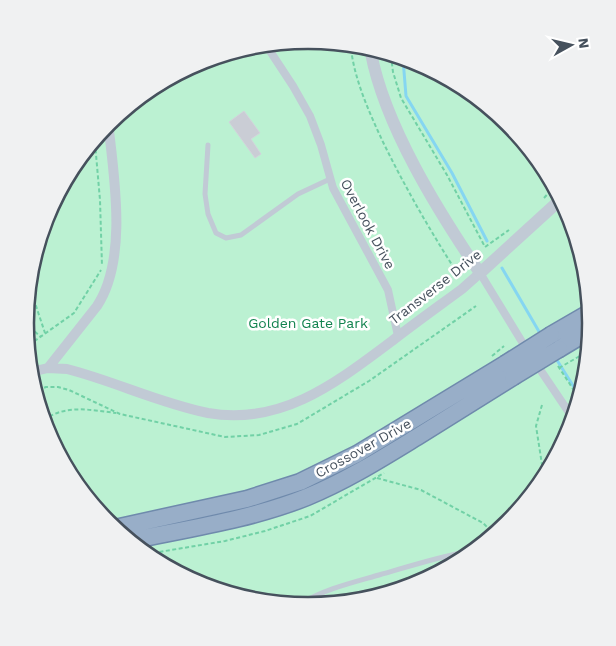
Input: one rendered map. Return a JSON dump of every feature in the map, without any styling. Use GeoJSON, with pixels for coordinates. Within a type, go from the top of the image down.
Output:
{"type":"FeatureCollection","features":[{"type":"Feature","properties":{"kind":"highway","name":"Crossover Drive"},"geometry":{"type":"LineString","coordinates":[[124,526],[247,499],[306,480],[336,466],[509,370],[555,342],[582,319]]}},
{"type":"Feature","properties":{"kind":"highway","name":"Crossover Drive"},"geometry":{"type":"LineString","coordinates":[[555,342],[582,334]]}},
{"type":"Feature","properties":{"kind":"highway","name":"Crossover Drive"},"geometry":{"type":"LineString","coordinates":[[139,539],[266,511],[318,492],[365,469],[509,370]]}},
{"type":"Feature","properties":{"kind":"street","name":"Overlook Drive"},"geometry":{"type":"LineString","coordinates":[[270,51],[310,116],[321,145],[330,179],[350,223],[384,280],[391,301],[398,336]]}},
{"type":"Feature","properties":{"kind":"street"},"geometry":{"type":"LineString","coordinates":[[373,57],[383,95],[401,136],[433,198],[542,374],[568,411]]}},
{"type":"Feature","properties":{"kind":"street"},"geometry":{"type":"LineString","coordinates":[[48,368],[94,311],[103,297],[110,279],[115,248],[115,218],[109,135]]}},
{"type":"Feature","properties":{"kind":"street","name":"Transverse Drive"},"geometry":{"type":"LineString","coordinates":[[38,370],[57,368],[76,371],[196,410],[243,416],[276,410],[312,395],[360,365],[462,289],[555,204]]}},
{"type":"Feature","properties":{"kind":"lane"},"geometry":{"type":"LineString","coordinates":[[208,145],[206,194],[208,214],[216,233],[226,238],[241,235],[298,194],[330,179]]}},
{"type":"Feature","properties":{"kind":"lane"},"geometry":{"type":"LineString","coordinates":[[313,597],[339,586],[454,555]]}},
{"type":"Feature","properties":{"kind":"path"},"geometry":{"type":"LineString","coordinates":[[350,52],[353,68],[376,126],[411,197],[454,268]]}},
{"type":"Feature","properties":{"kind":"path"},"geometry":{"type":"LineString","coordinates":[[392,62],[401,98],[447,175],[485,247],[498,240]]}},
{"type":"Feature","properties":{"kind":"path"},"geometry":{"type":"LineString","coordinates":[[34,342],[74,313],[102,268],[100,200],[96,150]]}},
{"type":"Feature","properties":{"kind":"path"},"geometry":{"type":"LineString","coordinates":[[35,300],[46,333]]}},
{"type":"Feature","properties":{"kind":"path"},"geometry":{"type":"LineString","coordinates":[[34,331],[41,337]]}},
{"type":"Feature","properties":{"kind":"path"},"geometry":{"type":"LineString","coordinates":[[489,358],[504,346]]}},
{"type":"Feature","properties":{"kind":"path"},"geometry":{"type":"LineString","coordinates":[[559,368],[580,356]]}},
{"type":"Feature","properties":{"kind":"path"},"geometry":{"type":"LineString","coordinates":[[42,389],[58,387],[69,390],[120,414],[78,408],[54,413],[50,416]]}},
{"type":"Feature","properties":{"kind":"path"},"geometry":{"type":"LineString","coordinates":[[542,405],[536,426],[542,466]]}},
{"type":"Feature","properties":{"kind":"path"},"geometry":{"type":"LineString","coordinates":[[378,478],[421,490],[482,523],[489,529]]}},
{"type":"Feature","properties":{"kind":"green space","name":"Golden Gate Park"},"geometry":{"type":"Polygon","coordinates":[[[290,49],[344,51],[396,63],[445,85],[489,117],[526,156],[554,202],[573,252],[582,305],[580,359],[568,411],[546,460],[514,504],[475,541],[429,569],[379,588],[326,597],[272,595],[220,583],[171,561],[127,529],[90,490],[62,444],[43,394],[34,341],[36,287],[48,235],[70,186],[102,142],[141,105],[187,77],[237,58],[290,49]]]}},
{"type":"Feature","properties":{"kind":"building"},"geometry":{"type":"Polygon","coordinates":[[[244,111],[260,133],[251,139],[261,154],[255,158],[229,122],[244,111]]]}},
{"type":"Feature","properties":{"kind":"waterway"},"geometry":{"type":"LineString","coordinates":[[404,66],[406,96],[452,173],[487,241]]}},
{"type":"Feature","properties":{"kind":"waterway"},"geometry":{"type":"LineString","coordinates":[[502,268],[541,335]]}},
{"type":"Feature","properties":{"kind":"waterway"},"geometry":{"type":"LineString","coordinates":[[555,357],[574,388]]}}]}
